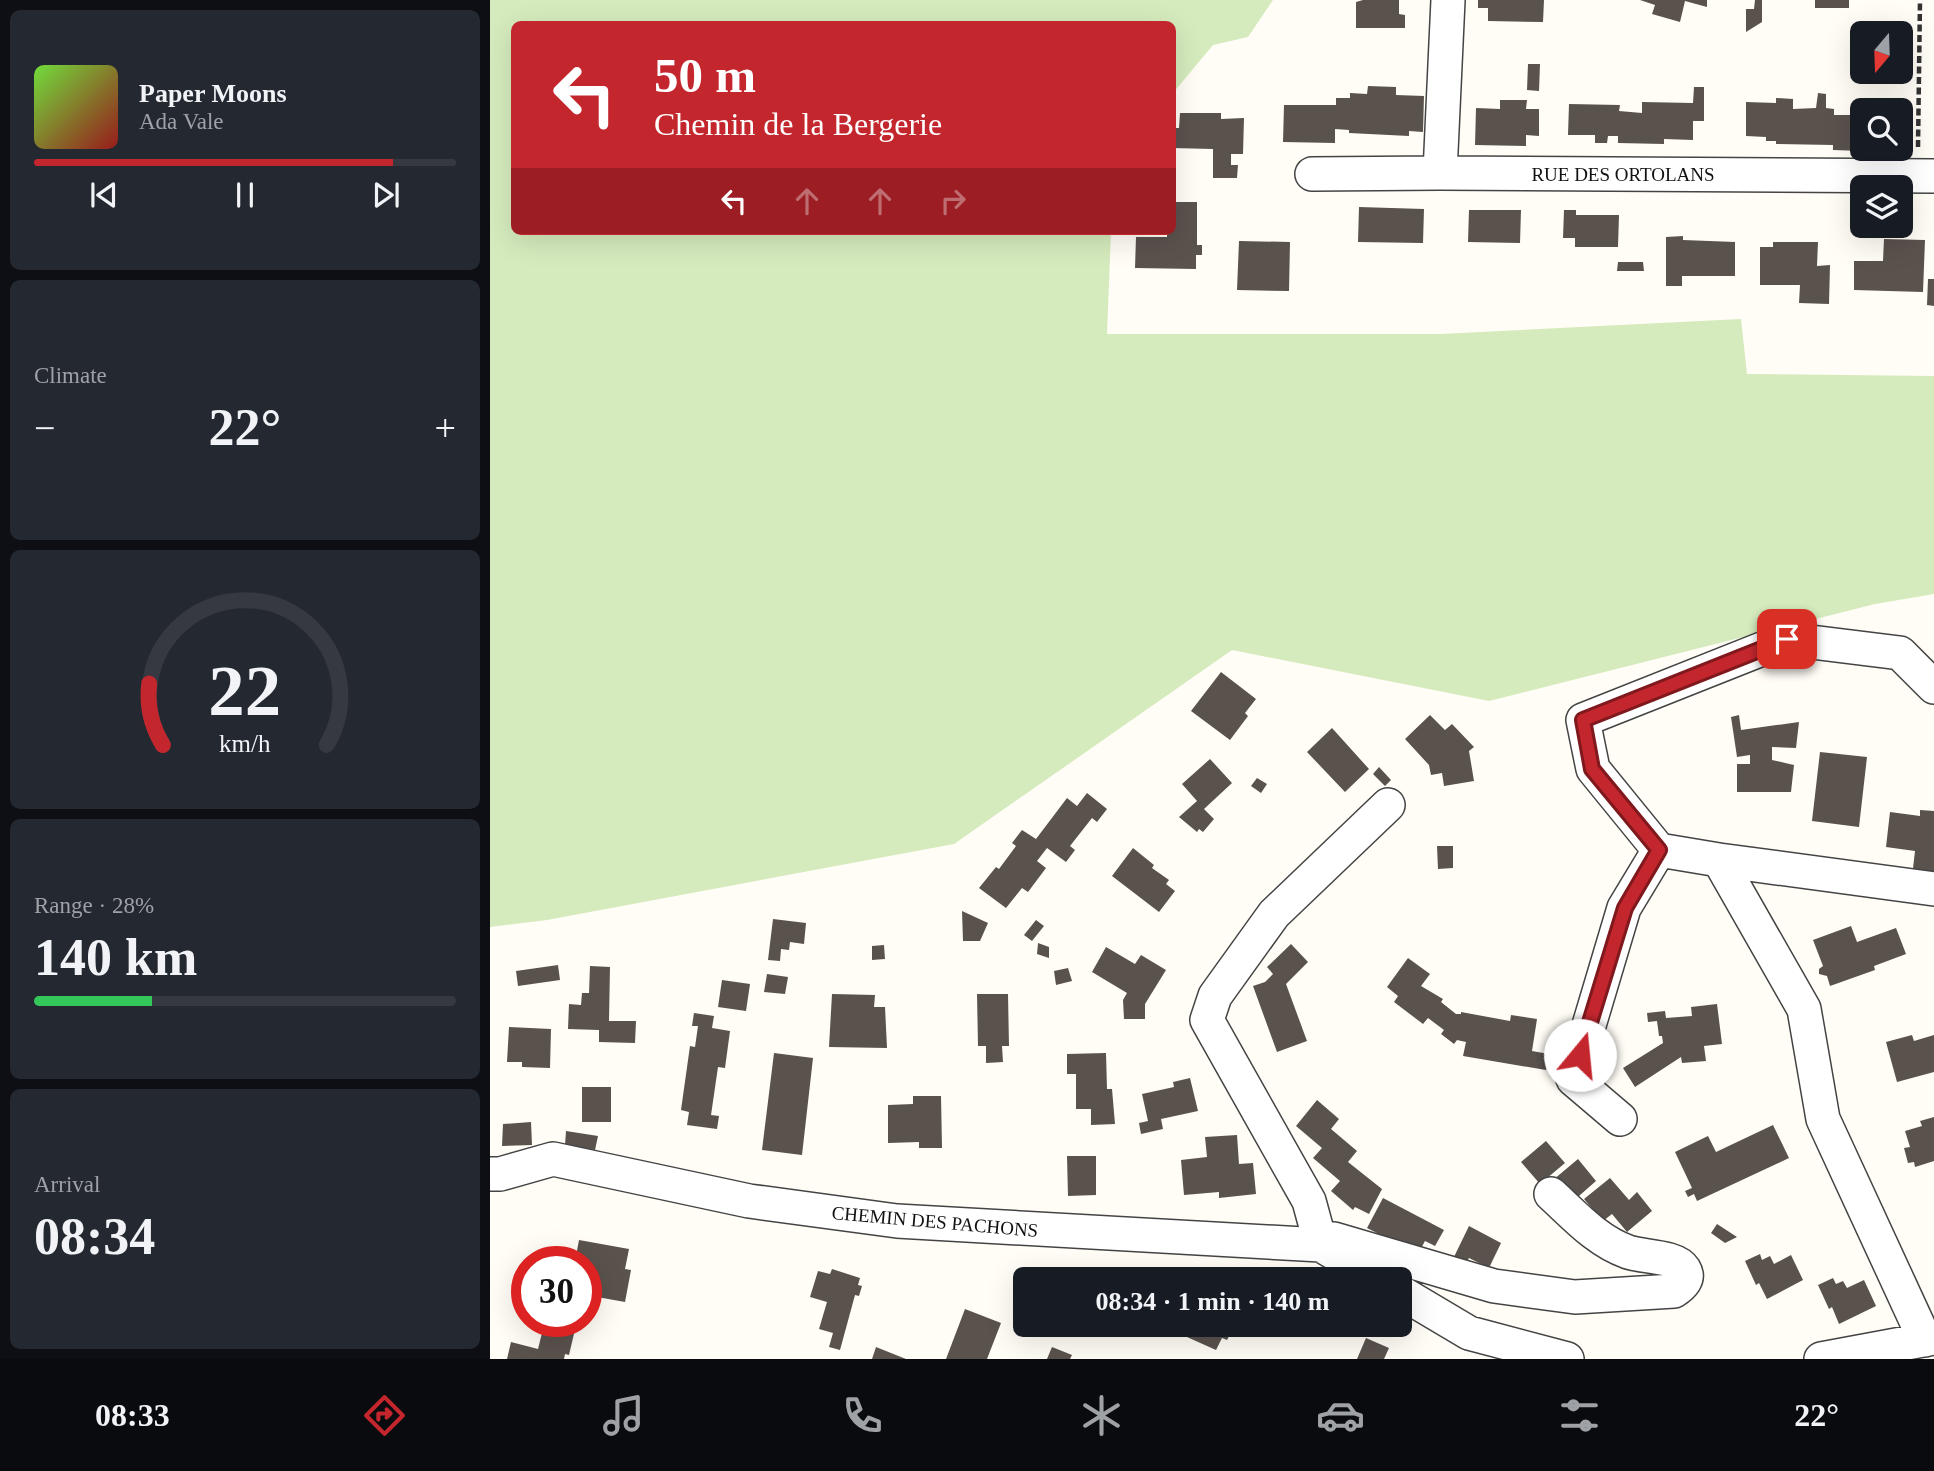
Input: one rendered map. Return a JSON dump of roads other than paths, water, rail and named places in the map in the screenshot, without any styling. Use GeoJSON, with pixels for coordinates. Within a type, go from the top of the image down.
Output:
{"type":"FeatureCollection","features":[{"type":"Feature","properties":{"kind":"street"},"geometry":{"type":"LineString","coordinates":[[1440,173],[1448,0]]}},
{"type":"Feature","properties":{"kind":"street","name":"RUE DES ORTOLANS"},"geometry":{"type":"LineString","coordinates":[[1312,174],[1925,176]]}},
{"type":"Feature","properties":{"kind":"street"},"geometry":{"type":"LineString","coordinates":[[1934,687],[1900,653],[1787,639],[1583,720],[1592,769],[1659,850],[1934,889]]}},
{"type":"Feature","properties":{"kind":"street"},"geometry":{"type":"LineString","coordinates":[[1388,805],[1274,914],[1215,996],[1207,1020],[1309,1201],[1319,1240],[1494,1286],[1586,1297],[1674,1291],[1682,1286],[1686,1278],[1681,1266],[1629,1252],[1598,1237],[1551,1194]]}},
{"type":"Feature","properties":{"kind":"street"},"geometry":{"type":"LineString","coordinates":[[1620,1119],[1573,1079],[1625,908],[1659,850]]}},
{"type":"Feature","properties":{"kind":"street"},"geometry":{"type":"LineString","coordinates":[[1719,860],[1804,1009],[1824,1119],[1930,1339],[1821,1359]]}},
{"type":"Feature","properties":{"kind":"street","name":"CHEMIN DES PACHONS"},"geometry":{"type":"LineString","coordinates":[[490,1174],[553,1159],[749,1201],[897,1222],[1319,1240],[1360,1267]]}},
{"type":"Feature","properties":{"kind":"street"},"geometry":{"type":"LineString","coordinates":[[1412,1299],[1489,1349],[1567,1359]]}}]}
